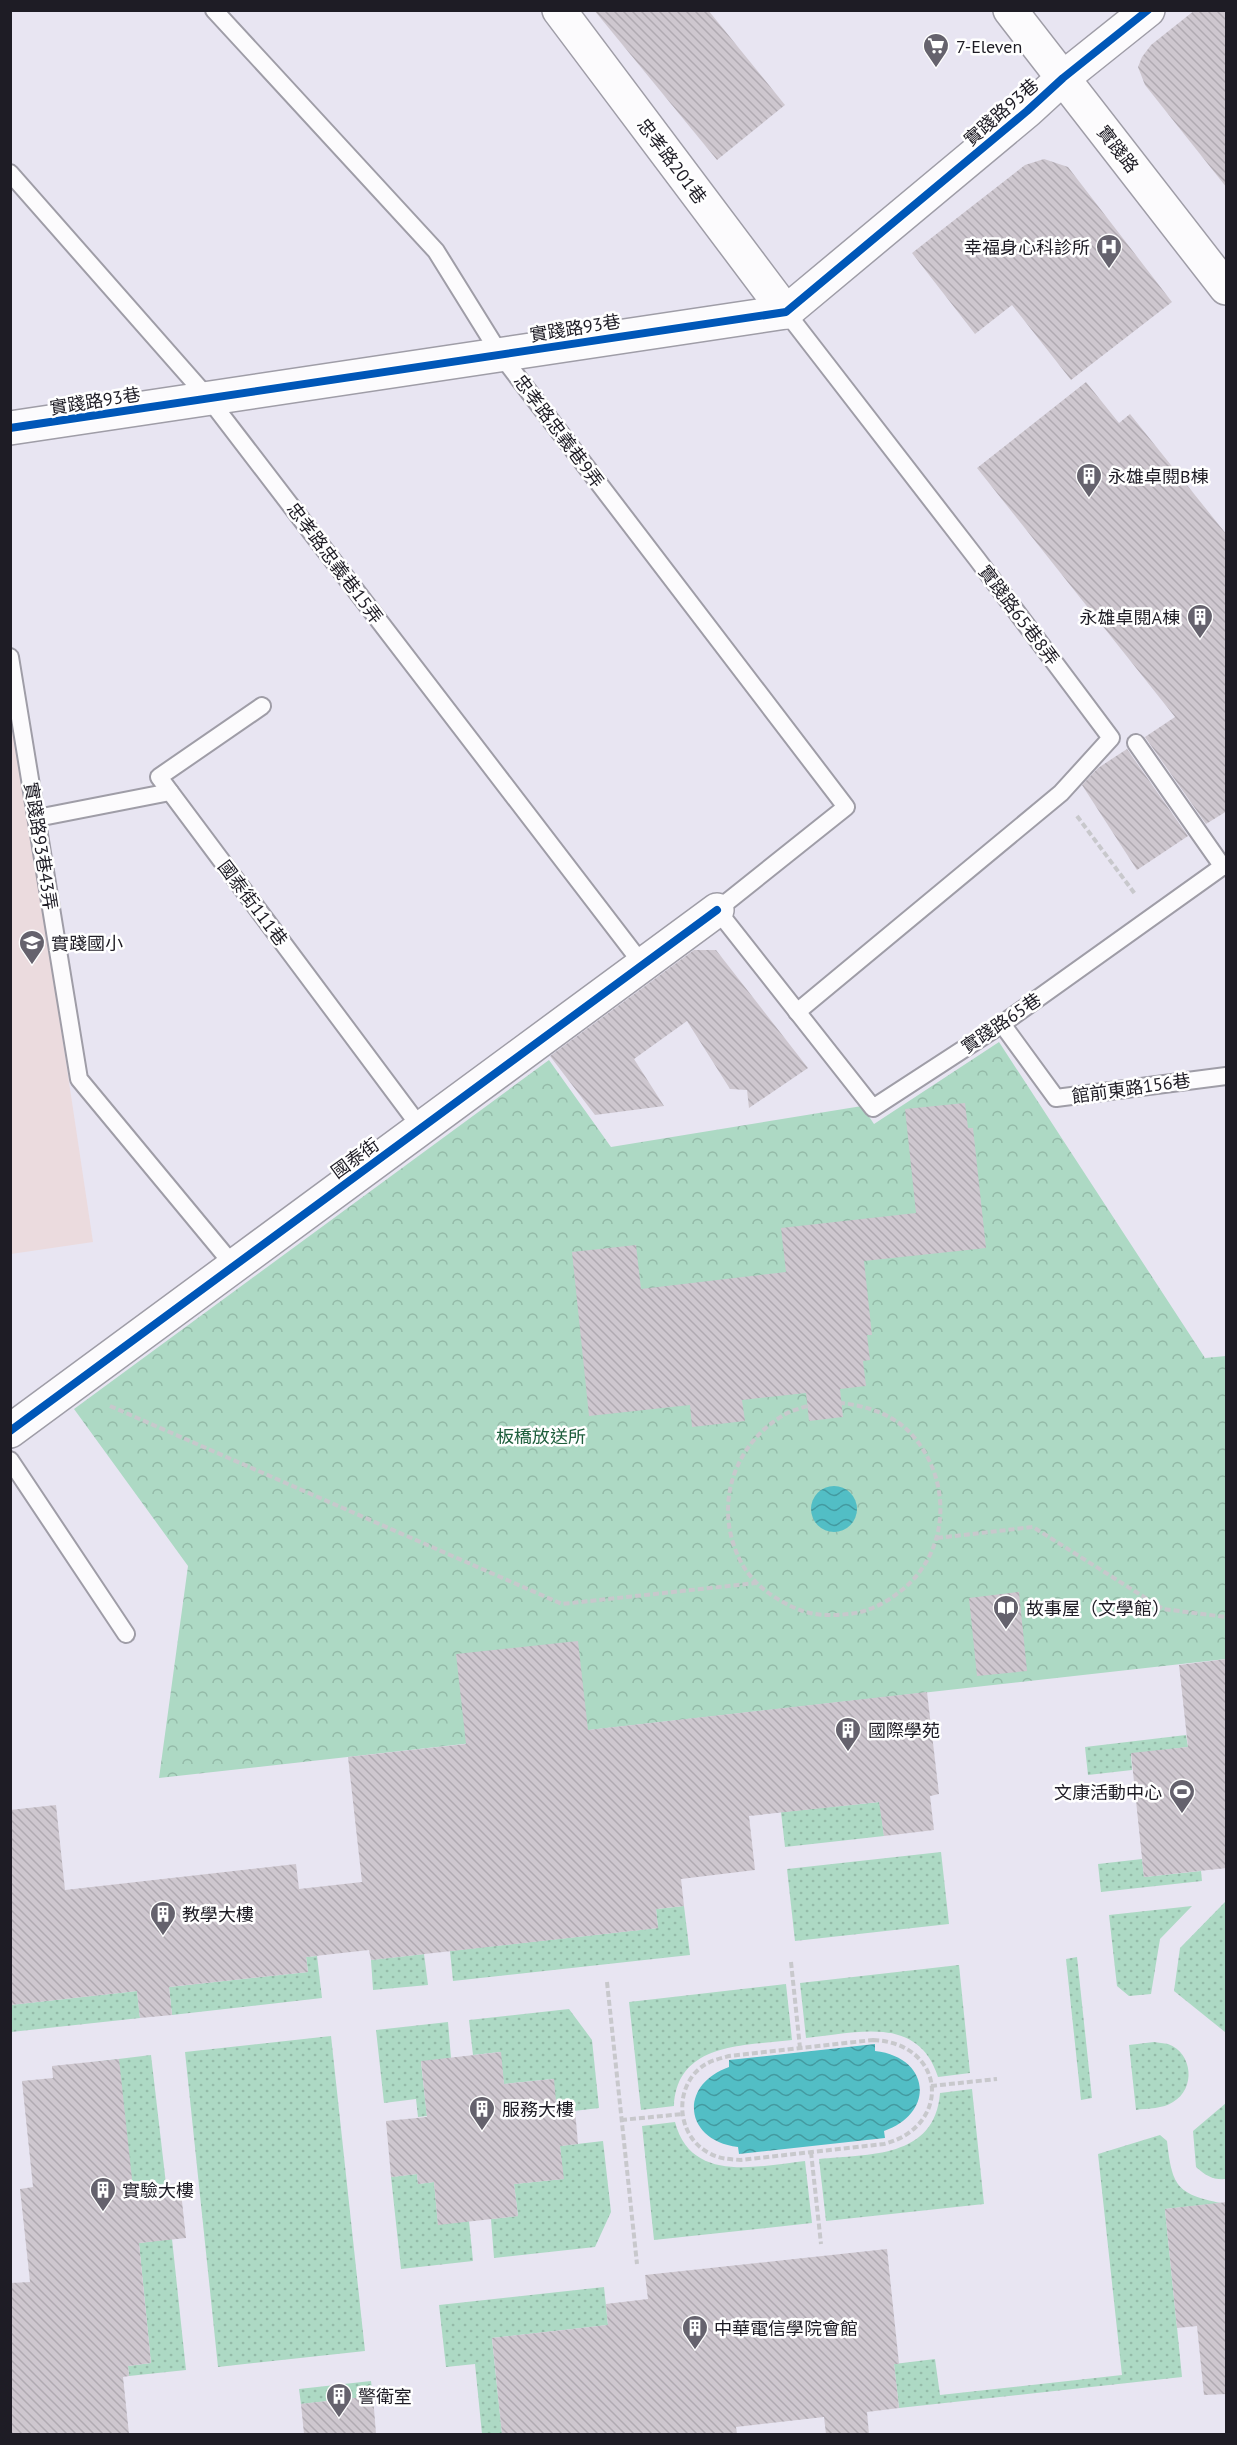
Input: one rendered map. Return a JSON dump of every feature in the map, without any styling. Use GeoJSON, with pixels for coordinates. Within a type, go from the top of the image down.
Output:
{"type":"FeatureCollection","features":[{"type":"Feature","properties":{"kind":"street","name":"忠孝路201巷"},"geometry":{"type":"LineString","coordinates":[[559,10],[786,312]]}},
{"type":"Feature","properties":{"kind":"street","name":"實踐路"},"geometry":{"type":"LineString","coordinates":[[1010,10],[1227,288]]}},
{"type":"Feature","properties":{"kind":"street","name":"實踐路93巷"},"geometry":{"type":"LineString","coordinates":[[10,428],[786,312],[1027,111],[1063,78],[1148,10]]}},
{"type":"Feature","properties":{"kind":"street","name":"國泰街"},"geometry":{"type":"LineString","coordinates":[[10,1431],[717,910]]}},
{"type":"Feature","properties":{"kind":"lane","name":"忠孝路忠義巷9弄"},"geometry":{"type":"LineString","coordinates":[[214,10],[436,251],[500,354],[846,807],[717,910]]}},
{"type":"Feature","properties":{"kind":"lane","name":"忠孝路忠義巷15弄"},"geometry":{"type":"LineString","coordinates":[[10,173],[209,399],[643,965]]}},
{"type":"Feature","properties":{"kind":"lane","name":"實踐路65巷8弄"},"geometry":{"type":"LineString","coordinates":[[786,312],[977,559],[1111,738],[1061,793]]}},
{"type":"Feature","properties":{"kind":"lane","name":"實踐路93巷43弄"},"geometry":{"type":"LineString","coordinates":[[10,657],[79,1079],[234,1266]]}},
{"type":"Feature","properties":{"kind":"lane"},"geometry":{"type":"LineString","coordinates":[[37,818],[170,792],[159,777],[262,706]]}},
{"type":"Feature","properties":{"kind":"lane"},"geometry":{"type":"LineString","coordinates":[[1136,742],[1225,865]]}},
{"type":"Feature","properties":{"kind":"lane","name":"國泰街111巷"},"geometry":{"type":"LineString","coordinates":[[170,792],[421,1128]]}},
{"type":"Feature","properties":{"kind":"lane"},"geometry":{"type":"LineString","coordinates":[[797,1012],[1061,793]]}},
{"type":"Feature","properties":{"kind":"lane","name":"實踐路65巷"},"geometry":{"type":"LineString","coordinates":[[717,910],[873,1108],[1002,1024],[1225,865]]}},
{"type":"Feature","properties":{"kind":"lane","name":"館前東路156巷"},"geometry":{"type":"LineString","coordinates":[[1002,1024],[1056,1098],[1227,1076]]}},
{"type":"Feature","properties":{"kind":"lane"},"geometry":{"type":"LineString","coordinates":[[10,1460],[126,1634]]}},
{"type":"Feature","properties":{"kind":"path"},"geometry":{"type":"LineString","coordinates":[[1061,793],[1152,917]]}},
{"type":"Feature","properties":{"kind":"path"},"geometry":{"type":"LineString","coordinates":[[101,1402],[562,1604],[756,1582]]}},
{"type":"Feature","properties":{"kind":"path"},"geometry":{"type":"LineString","coordinates":[[807,1406],[783,1415],[761,1431],[743,1453],[732,1479],[727,1506],[729,1534],[740,1560],[756,1582],[777,1600],[803,1612],[831,1616],[858,1613],[885,1603],[908,1586],[925,1565],[937,1538],[941,1512],[939,1484],[929,1458],[912,1435],[891,1418],[865,1406],[841,1403]]}},
{"type":"Feature","properties":{"kind":"path"},"geometry":{"type":"LineString","coordinates":[[937,1538],[1033,1527],[1163,1609],[1227,1617]]}},
{"type":"Feature","properties":{"kind":"path"},"geometry":{"type":"LineString","coordinates":[[791,1962],[800,2048]]}},
{"type":"Feature","properties":{"kind":"path"},"geometry":{"type":"LineString","coordinates":[[607,1982],[637,2265]]}},
{"type":"Feature","properties":{"kind":"path"},"geometry":{"type":"LineString","coordinates":[[891,2040],[906,2046],[918,2057],[928,2070],[930,2086],[931,2102],[925,2118],[901,2139],[884,2144],[741,2160],[723,2159],[708,2153],[695,2143],[686,2129],[683,2114],[682,2097],[689,2082],[699,2069],[712,2060],[729,2056],[891,2040]]}},
{"type":"Feature","properties":{"kind":"path"},"geometry":{"type":"LineString","coordinates":[[930,2086],[997,2079]]}},
{"type":"Feature","properties":{"kind":"path"},"geometry":{"type":"LineString","coordinates":[[621,2120],[683,2114]]}},
{"type":"Feature","properties":{"kind":"path"},"geometry":{"type":"LineString","coordinates":[[811,2152],[821,2244]]}},
{"type":"Feature","properties":{"kind":"shaded area","name":"實踐國小"},"geometry":{"type":"Polygon","coordinates":[[[10,689],[93,1242],[11,1254],[10,1254],[10,689]]]}},
{"type":"Feature","properties":{"kind":"green space","name":"板橋放送所"},"geometry":{"type":"Polygon","coordinates":[[[999,1042],[1205,1358],[1226,1356],[1226,1659],[159,1778],[188,1566],[74,1409],[549,1060],[611,1147],[862,1106],[874,1124],[999,1042]]]}},
{"type":"Feature","properties":{"kind":"green space"},"geometry":{"type":"Polygon","coordinates":[[[1186,1735],[1188,1747],[1131,1754],[1132,1770],[1088,1775],[1085,1747],[1186,1735]]]}},
{"type":"Feature","properties":{"kind":"green space"},"geometry":{"type":"Polygon","coordinates":[[[880,1802],[884,1836],[785,1847],[781,1812],[880,1802]]]}},
{"type":"Feature","properties":{"kind":"green space"},"geometry":{"type":"Polygon","coordinates":[[[941,1852],[949,1924],[795,1941],[787,1869],[941,1852]]]}},
{"type":"Feature","properties":{"kind":"green space"},"geometry":{"type":"Polygon","coordinates":[[[1142,1859],[1144,1877],[1201,1871],[1202,1881],[1101,1892],[1098,1864],[1142,1859]]]}},
{"type":"Feature","properties":{"kind":"green space"},"geometry":{"type":"Polygon","coordinates":[[[1225,1902],[1225,2032],[1174,1991],[1180,1948],[1225,1902]]]}},
{"type":"Feature","properties":{"kind":"green space"},"geometry":{"type":"Polygon","coordinates":[[[684,1906],[690,1955],[453,1981],[450,1951],[658,1928],[656,1909],[684,1906]]]}},
{"type":"Feature","properties":{"kind":"green space"},"geometry":{"type":"Polygon","coordinates":[[[1192,1906],[1160,1939],[1151,1994],[1129,1996],[1117,1986],[1109,1915],[1192,1906]]]}},
{"type":"Feature","properties":{"kind":"green space"},"geometry":{"type":"Polygon","coordinates":[[[424,1954],[428,1985],[373,1990],[371,1960],[424,1954]]]}},
{"type":"Feature","properties":{"kind":"green space"},"geometry":{"type":"Polygon","coordinates":[[[317,1956],[322,1998],[172,2015],[169,1987],[308,1972],[306,1957],[317,1956]]]}},
{"type":"Feature","properties":{"kind":"green space"},"geometry":{"type":"Polygon","coordinates":[[[1077,1957],[1092,2098],[1081,2100],[1066,1959],[1077,1957]]]}},
{"type":"Feature","properties":{"kind":"green space"},"geometry":{"type":"Polygon","coordinates":[[[959,1965],[970,2073],[938,2077],[929,2057],[916,2044],[901,2036],[883,2032],[845,2033],[806,2038],[800,1983],[959,1965]]]}},
{"type":"Feature","properties":{"kind":"green space"},"geometry":{"type":"Polygon","coordinates":[[[786,1984],[792,2040],[716,2051],[700,2059],[687,2070],[678,2085],[674,2106],[641,2110],[629,2002],[786,1984]]]}},
{"type":"Feature","properties":{"kind":"green space"},"geometry":{"type":"Polygon","coordinates":[[[137,1991],[140,2018],[11,2032],[10,2005],[137,1991]]]}},
{"type":"Feature","properties":{"kind":"green space"},"geometry":{"type":"Polygon","coordinates":[[[569,2009],[592,2040],[599,2108],[557,2113],[553,2079],[504,2084],[500,2052],[473,2055],[469,2020],[569,2009]]]}},
{"type":"Feature","properties":{"kind":"green space"},"geometry":{"type":"Polygon","coordinates":[[[448,2022],[451,2058],[421,2062],[427,2116],[418,2117],[416,2099],[384,2103],[376,2030],[448,2022]]]}},
{"type":"Feature","properties":{"kind":"green space"},"geometry":{"type":"Polygon","coordinates":[[[331,2036],[365,2351],[218,2367],[185,2052],[331,2036]]]}},
{"type":"Feature","properties":{"kind":"green space"},"geometry":{"type":"Polygon","coordinates":[[[1154,2042],[1168,2044],[1183,2055],[1187,2063],[1188,2080],[1185,2089],[1173,2102],[1160,2107],[1136,2110],[1129,2045],[1154,2042]]]}},
{"type":"Feature","properties":{"kind":"green space"},"geometry":{"type":"Polygon","coordinates":[[[151,2055],[166,2184],[133,2188],[94,2062],[151,2055]]]}},
{"type":"Feature","properties":{"kind":"green space"},"geometry":{"type":"Polygon","coordinates":[[[972,2089],[984,2204],[826,2221],[819,2159],[878,2153],[912,2142],[926,2130],[935,2115],[940,2093],[972,2089]]]}},
{"type":"Feature","properties":{"kind":"green space"},"geometry":{"type":"Polygon","coordinates":[[[1226,2103],[1226,2179],[1217,2179],[1206,2175],[1196,2167],[1193,2131],[1226,2103]]]}},
{"type":"Feature","properties":{"kind":"green space"},"geometry":{"type":"Polygon","coordinates":[[[675,2122],[683,2142],[696,2155],[711,2163],[729,2167],[748,2167],[805,2161],[812,2223],[654,2240],[642,2126],[675,2122]]]}},
{"type":"Feature","properties":{"kind":"green space"},"geometry":{"type":"Polygon","coordinates":[[[1160,2135],[1167,2141],[1171,2168],[1179,2185],[1194,2196],[1221,2203],[1165,2209],[1182,2377],[899,2408],[894,2364],[935,2359],[940,2395],[1122,2375],[1098,2154],[1160,2135]]]}},
{"type":"Feature","properties":{"kind":"green space"},"geometry":{"type":"Polygon","coordinates":[[[603,2141],[611,2212],[595,2247],[494,2258],[491,2219],[518,2216],[514,2184],[563,2179],[560,2146],[603,2141]]]}},
{"type":"Feature","properties":{"kind":"green space"},"geometry":{"type":"Polygon","coordinates":[[[417,2174],[418,2184],[434,2182],[438,2224],[469,2221],[473,2261],[401,2269],[391,2177],[417,2174]]]}},
{"type":"Feature","properties":{"kind":"green space"},"geometry":{"type":"Polygon","coordinates":[[[172,2239],[186,2370],[129,2376],[128,2366],[151,2363],[139,2243],[172,2239]]]}},
{"type":"Feature","properties":{"kind":"green space"},"geometry":{"type":"Polygon","coordinates":[[[604,2287],[608,2325],[492,2338],[502,2434],[482,2434],[475,2364],[446,2367],[439,2305],[604,2287]]]}},
{"type":"Feature","properties":{"kind":"green space"},"geometry":{"type":"Polygon","coordinates":[[[371,2381],[373,2396],[301,2404],[299,2389],[371,2381]]]}},
{"type":"Feature","properties":{"kind":"water"},"geometry":{"type":"Polygon","coordinates":[[[834,1486],[850,1493],[857,1509],[850,1525],[834,1532],[818,1525],[811,1509],[818,1493],[834,1486]]]}},
{"type":"Feature","properties":{"kind":"water"},"geometry":{"type":"Polygon","coordinates":[[[875,2044],[875,2051],[893,2055],[907,2064],[916,2074],[920,2086],[919,2099],[912,2112],[901,2123],[884,2131],[885,2138],[739,2154],[738,2147],[720,2143],[698,2124],[694,2112],[695,2099],[701,2086],[713,2075],[729,2067],[729,2060],[875,2044]]]}},
{"type":"Feature","properties":{"kind":"building"},"geometry":{"type":"Polygon","coordinates":[[[594,10],[708,10],[785,105],[717,160],[594,10]]]}},
{"type":"Feature","properties":{"kind":"building"},"geometry":{"type":"Polygon","coordinates":[[[1195,10],[1227,10],[1227,188],[1145,85],[1138,67],[1151,45],[1195,10]]]}},
{"type":"Feature","properties":{"kind":"building"},"geometry":{"type":"Polygon","coordinates":[[[1044,159],[1068,167],[1172,302],[1071,380],[1012,305],[975,334],[912,253],[1025,165],[1044,159]]]}},
{"type":"Feature","properties":{"kind":"building"},"geometry":{"type":"Polygon","coordinates":[[[1086,382],[1119,423],[1130,414],[1227,535],[1227,811],[1206,824],[1145,737],[1175,717],[977,468],[1086,382]]]}},
{"type":"Feature","properties":{"kind":"building"},"geometry":{"type":"Polygon","coordinates":[[[1127,749],[1188,836],[1137,870],[1082,785],[1098,768],[1127,749]]]}},
{"type":"Feature","properties":{"kind":"building"},"geometry":{"type":"Polygon","coordinates":[[[694,950],[716,950],[808,1068],[749,1108],[747,1090],[730,1089],[687,1021],[634,1059],[664,1106],[595,1115],[550,1056],[694,950]]]}},
{"type":"Feature","properties":{"kind":"building","name":"板橋放送所"},"geometry":{"type":"Polygon","coordinates":[[[965,1103],[968,1128],[973,1128],[986,1248],[864,1261],[872,1335],[867,1335],[870,1360],[863,1361],[866,1386],[840,1389],[843,1417],[809,1421],[806,1393],[742,1400],[745,1421],[692,1427],[690,1405],[589,1416],[572,1252],[636,1245],[641,1289],[786,1272],[781,1228],[916,1213],[905,1109],[965,1103]]]}},
{"type":"Feature","properties":{"kind":"building"},"geometry":{"type":"Polygon","coordinates":[[[1019,1592],[1027,1671],[977,1676],[969,1598],[1019,1592]]]}},
{"type":"Feature","properties":{"kind":"building"},"geometry":{"type":"Polygon","coordinates":[[[578,1641],[588,1730],[927,1692],[939,1794],[930,1796],[934,1830],[884,1836],[879,1802],[749,1816],[755,1870],[681,1879],[684,1906],[656,1909],[658,1928],[371,1960],[369,1950],[306,1957],[308,1972],[169,1987],[172,2015],[140,2018],[137,1991],[10,2005],[10,1810],[56,1805],[65,1890],[296,1864],[299,1889],[362,1882],[348,1757],[466,1744],[456,1654],[578,1641]]]}},
{"type":"Feature","properties":{"kind":"building","name":"文康活動中心"},"geometry":{"type":"Polygon","coordinates":[[[1227,1659],[1227,1868],[1144,1877],[1131,1753],[1188,1747],[1179,1665],[1227,1659]]]}},
{"type":"Feature","properties":{"kind":"building","name":"服務大樓"},"geometry":{"type":"Polygon","coordinates":[[[501,2052],[504,2084],[554,2079],[557,2113],[575,2110],[578,2144],[560,2146],[564,2179],[514,2184],[518,2216],[438,2225],[434,2182],[418,2184],[417,2174],[391,2177],[386,2121],[427,2117],[421,2061],[501,2052]]]}},
{"type":"Feature","properties":{"kind":"building","name":"實驗大樓"},"geometry":{"type":"Polygon","coordinates":[[[119,2059],[133,2188],[180,2183],[186,2238],[139,2243],[151,2363],[128,2366],[129,2376],[123,2377],[129,2434],[10,2434],[10,2283],[30,2282],[20,2189],[33,2187],[22,2081],[53,2078],[52,2066],[119,2059]]]}},
{"type":"Feature","properties":{"kind":"building"},"geometry":{"type":"Polygon","coordinates":[[[1227,2202],[1227,2394],[1204,2395],[1197,2326],[1177,2328],[1165,2209],[1227,2202]]]}},
{"type":"Feature","properties":{"kind":"building","name":"中華電信學院會館"},"geometry":{"type":"Polygon","coordinates":[[[887,2249],[899,2364],[894,2364],[899,2408],[867,2412],[869,2434],[826,2434],[824,2417],[736,2427],[737,2434],[502,2434],[492,2338],[608,2325],[606,2304],[648,2299],[645,2275],[887,2249]]]}},
{"type":"Feature","properties":{"kind":"building","name":"警衛室"},"geometry":{"type":"Polygon","coordinates":[[[373,2396],[376,2434],[304,2434],[301,2404],[373,2396]]]}},
{"type":"Feature","properties":{"kind":"cycle path"},"geometry":{"type":"LineString","coordinates":[[10,428],[786,312],[1027,111],[1063,78],[1148,10]]}},
{"type":"Feature","properties":{"kind":"cycle path"},"geometry":{"type":"LineString","coordinates":[[10,1431],[717,910]]}},
{"type":"Feature","properties":{"kind":"place","name":"7-Eleven"},"geometry":{"type":"Point","coordinates":[936,69]}},
{"type":"Feature","properties":{"kind":"place","name":"幸福身心科診所"},"geometry":{"type":"Point","coordinates":[1109,270]}},
{"type":"Feature","properties":{"kind":"place","name":"永雄卓閱B棟"},"geometry":{"type":"Point","coordinates":[1089,499]}},
{"type":"Feature","properties":{"kind":"place","name":"永雄卓閱A棟"},"geometry":{"type":"Point","coordinates":[1200,640]}},
{"type":"Feature","properties":{"kind":"place","name":"實踐國小"},"geometry":{"type":"Point","coordinates":[32,966]}},
{"type":"Feature","properties":{"kind":"place","name":"故事屋（文學館）"},"geometry":{"type":"Point","coordinates":[1006,1631]}},
{"type":"Feature","properties":{"kind":"place","name":"國際學苑"},"geometry":{"type":"Point","coordinates":[848,1753]}},
{"type":"Feature","properties":{"kind":"place","name":"文康活動中心"},"geometry":{"type":"Point","coordinates":[1182,1815]}},
{"type":"Feature","properties":{"kind":"place","name":"教學大樓"},"geometry":{"type":"Point","coordinates":[163,1937]}},
{"type":"Feature","properties":{"kind":"place","name":"服務大樓"},"geometry":{"type":"Point","coordinates":[482,2132]}},
{"type":"Feature","properties":{"kind":"place","name":"實驗大樓"},"geometry":{"type":"Point","coordinates":[103,2213]}},
{"type":"Feature","properties":{"kind":"place","name":"中華電信學院會館"},"geometry":{"type":"Point","coordinates":[695,2351]}},
{"type":"Feature","properties":{"kind":"place","name":"警衛室"},"geometry":{"type":"Point","coordinates":[339,2419]}}]}
